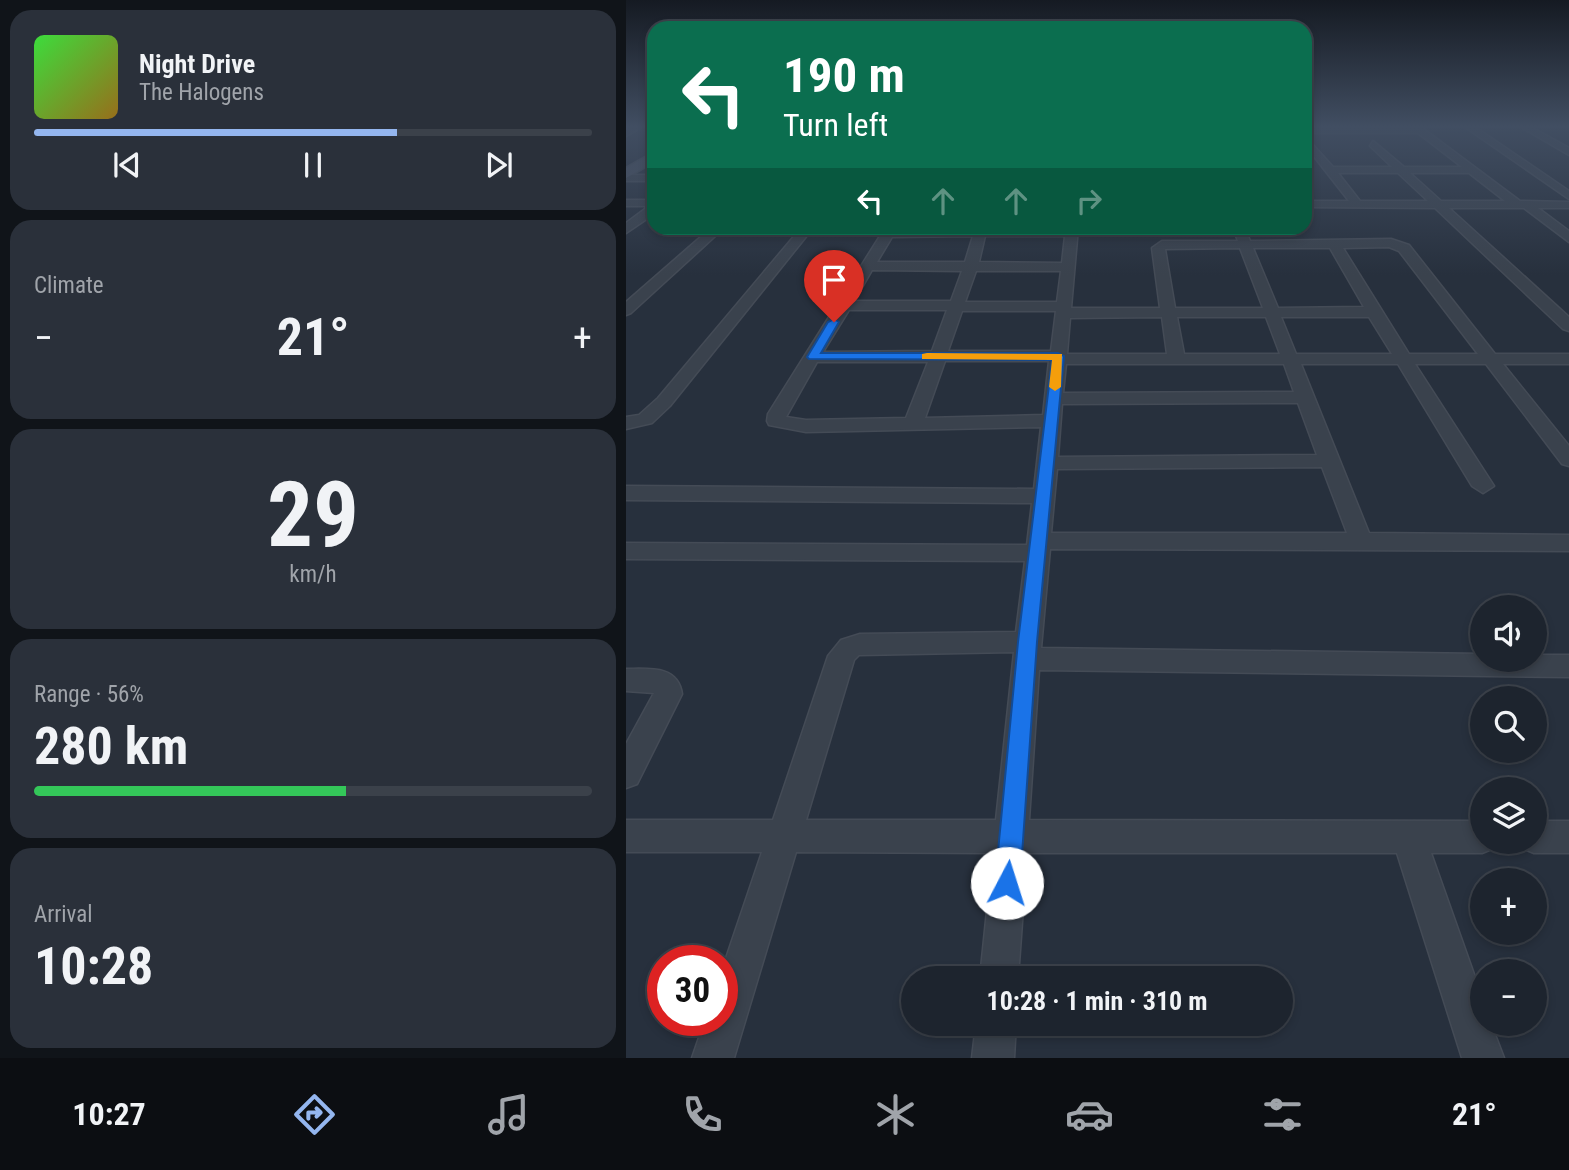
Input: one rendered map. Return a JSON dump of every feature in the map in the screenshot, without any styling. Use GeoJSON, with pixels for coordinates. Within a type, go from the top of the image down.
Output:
{"type":"FeatureCollection","features":[{"type":"Feature","properties":{"kind":"street"},"geometry":{"type":"LineString","coordinates":[[1334,176],[1357,204]]}},
{"type":"Feature","properties":{"kind":"street"},"geometry":{"type":"LineString","coordinates":[[1408,176],[1569,326]]}},
{"type":"Feature","properties":{"kind":"street"},"geometry":{"type":"LineString","coordinates":[[1481,176],[1569,237]]}},
{"type":"Feature","properties":{"kind":"street"},"geometry":{"type":"LineString","coordinates":[[1541,176],[1569,196]]}},
{"type":"Feature","properties":{"kind":"street"},"geometry":{"type":"LineString","coordinates":[[626,204],[647,206]]}},
{"type":"Feature","properties":{"kind":"street"},"geometry":{"type":"LineString","coordinates":[[1312,204],[1569,205]]}},
{"type":"Feature","properties":{"kind":"street"},"geometry":{"type":"LineString","coordinates":[[626,229],[647,212]]}},
{"type":"Feature","properties":{"kind":"street"},"geometry":{"type":"LineString","coordinates":[[1318,231],[1374,312],[1483,486]]}},
{"type":"Feature","properties":{"kind":"street"},"geometry":{"type":"LineString","coordinates":[[1318,231],[1400,246],[1569,460]]}},
{"type":"Feature","properties":{"kind":"street"},"geometry":{"type":"LineString","coordinates":[[626,310],[710,235]]}},
{"type":"Feature","properties":{"kind":"street"},"geometry":{"type":"LineString","coordinates":[[626,423],[645,419],[664,401],[801,235]]}},
{"type":"Feature","properties":{"kind":"street"},"geometry":{"type":"LineString","coordinates":[[886,235],[777,414],[776,421],[779,424],[806,426],[1051,421]]}},
{"type":"Feature","properties":{"kind":"street"},"geometry":{"type":"LineString","coordinates":[[914,423],[971,266],[979,235]]}},
{"type":"Feature","properties":{"kind":"street"},"geometry":{"type":"LineString","coordinates":[[1000,966],[1027,650],[1071,235]]}},
{"type":"Feature","properties":{"kind":"street"},"geometry":{"type":"LineString","coordinates":[[1176,359],[1160,246],[1243,236],[1275,312],[1361,541]]}},
{"type":"Feature","properties":{"kind":"street"},"geometry":{"type":"LineString","coordinates":[[868,266],[1068,267]]}},
{"type":"Feature","properties":{"kind":"street"},"geometry":{"type":"LineString","coordinates":[[844,305],[1169,313],[1374,312]]}},
{"type":"Feature","properties":{"kind":"street"},"geometry":{"type":"LineString","coordinates":[[813,357],[1569,359]]}},
{"type":"Feature","properties":{"kind":"street"},"geometry":{"type":"LineString","coordinates":[[1054,399],[1305,397]]}},
{"type":"Feature","properties":{"kind":"street"},"geometry":{"type":"LineString","coordinates":[[1047,463],[1330,461]]}},
{"type":"Feature","properties":{"kind":"street"},"geometry":{"type":"LineString","coordinates":[[626,493],[1043,496]]}},
{"type":"Feature","properties":{"kind":"street"},"geometry":{"type":"LineString","coordinates":[[626,551],[1361,541],[1569,543]]}},
{"type":"Feature","properties":{"kind":"street"},"geometry":{"type":"LineString","coordinates":[[713,1058],[787,836],[842,656],[850,647],[876,642],[1027,650],[1569,666]]}},
{"type":"Feature","properties":{"kind":"street"},"geometry":{"type":"LineString","coordinates":[[626,680],[660,681],[667,685],[668,694],[626,774]]}},
{"type":"Feature","properties":{"kind":"street"},"geometry":{"type":"LineString","coordinates":[[626,836],[1470,836]]}},
{"type":"Feature","properties":{"kind":"street"},"geometry":{"type":"LineString","coordinates":[[1408,836],[1483,1058]]}},
{"type":"Feature","properties":{"kind":"street"},"geometry":{"type":"LineString","coordinates":[[1547,837],[1569,837]]}},
{"type":"Feature","properties":{"kind":"street"},"geometry":{"type":"LineString","coordinates":[[993,1058],[995,1036]]}},
{"type":"Feature","properties":{"kind":"slow traffic"},"geometry":{"type":"LineString","coordinates":[[927,357],[1058,356],[1055,387]]}},
{"type":"Feature","properties":{"kind":"route"},"geometry":{"type":"LineString","coordinates":[[834,322],[813,357],[1058,356],[1028,642],[1007,883]]}}]}
